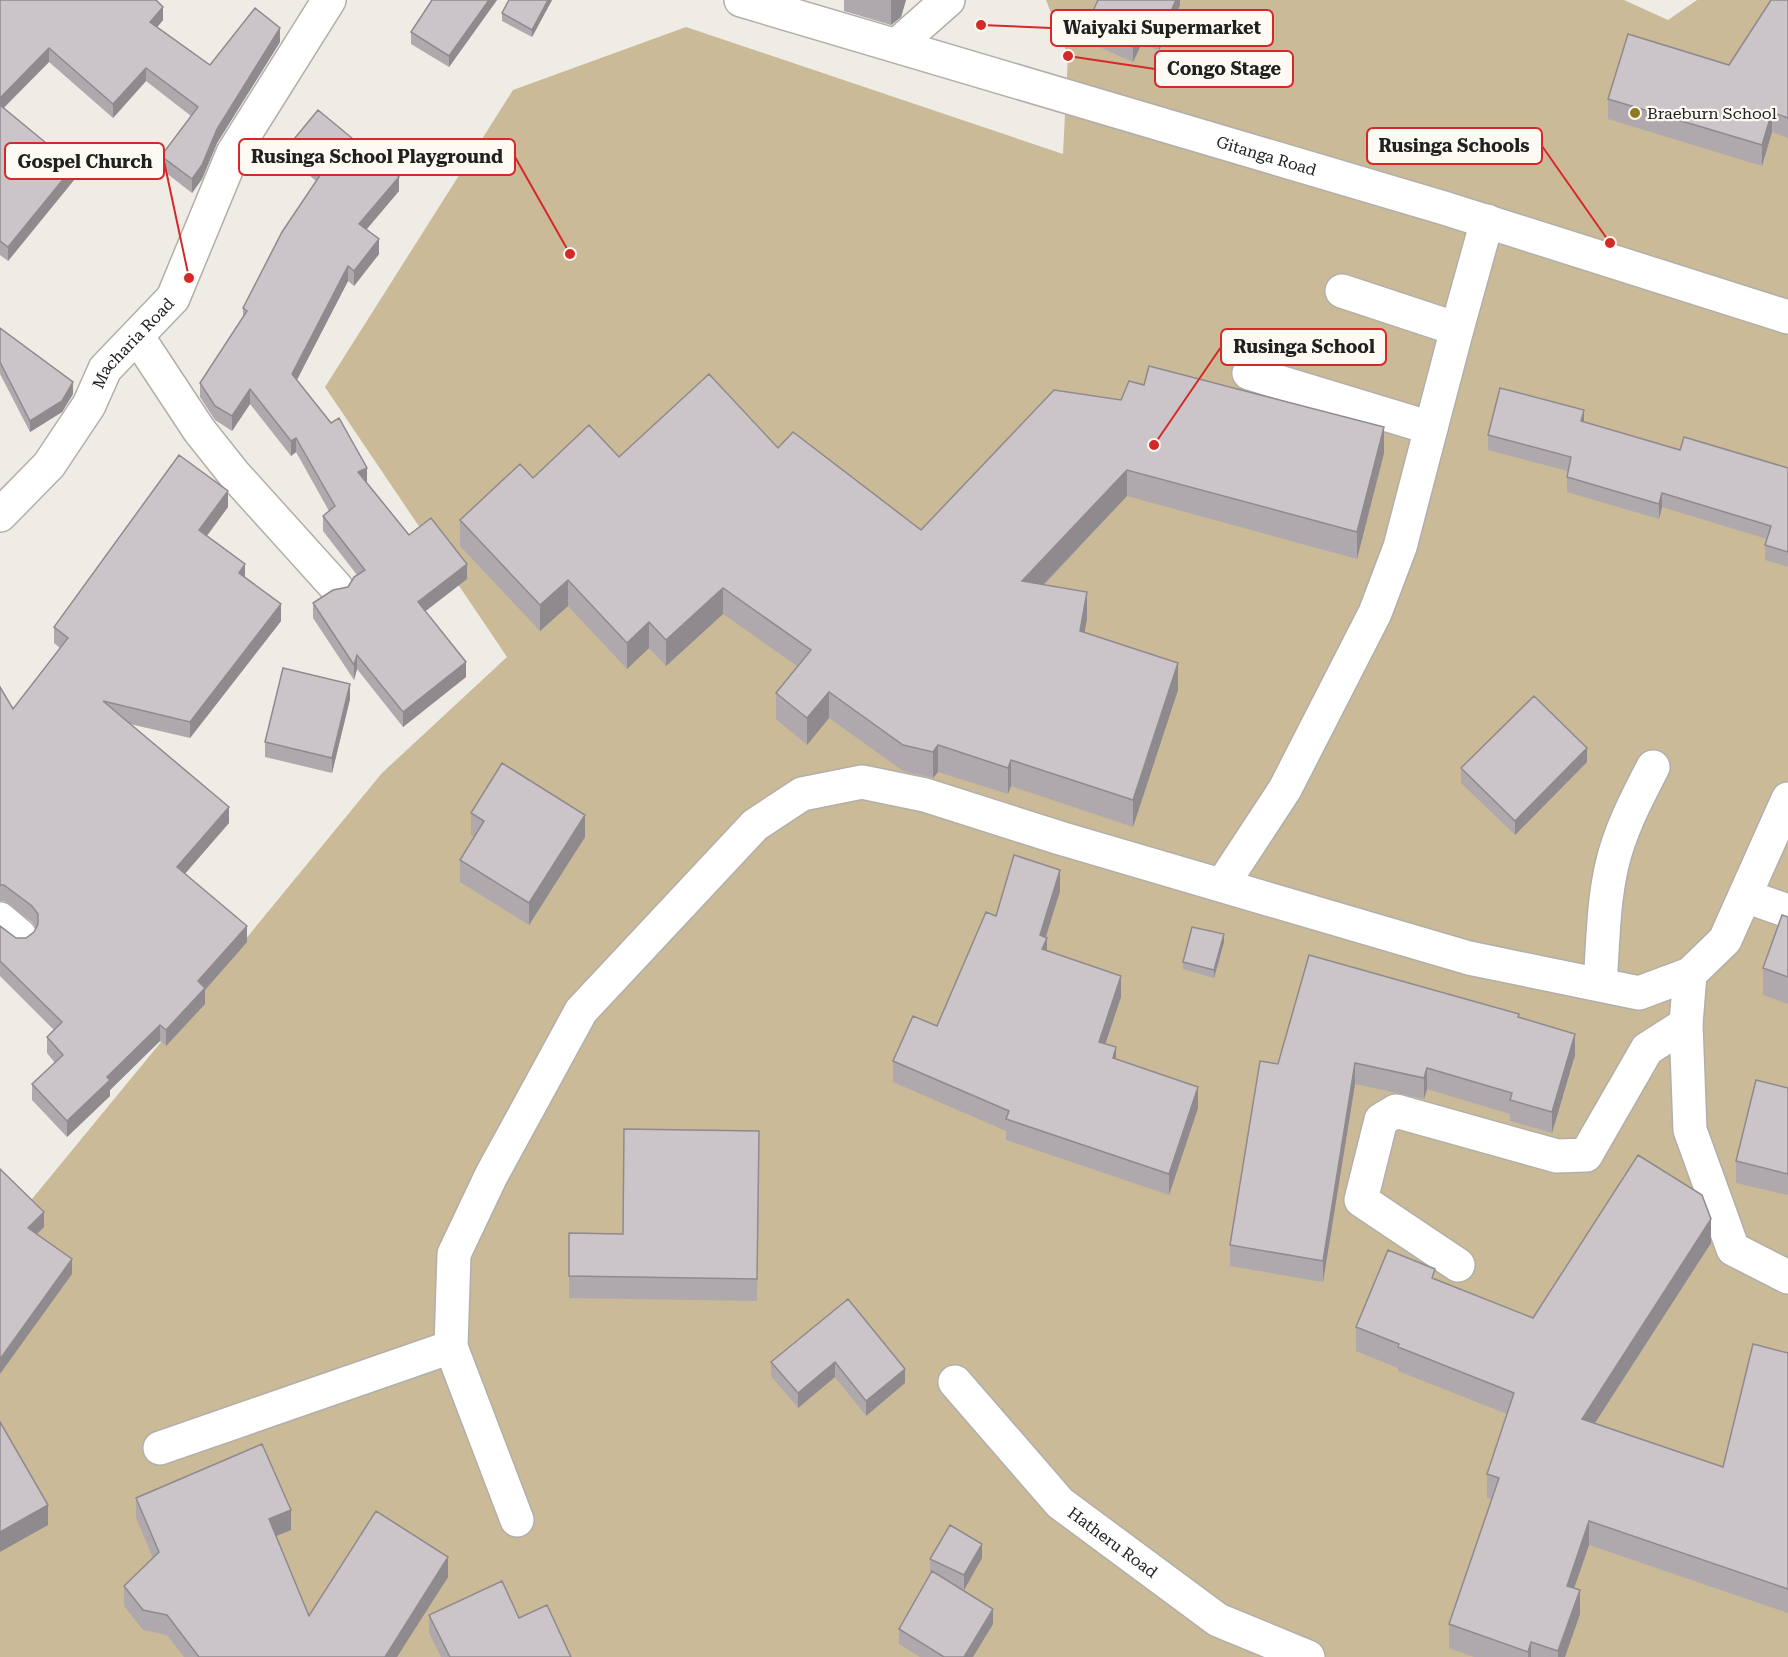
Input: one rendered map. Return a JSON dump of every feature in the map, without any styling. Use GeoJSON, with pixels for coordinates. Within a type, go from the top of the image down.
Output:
{"type":"FeatureCollection","features":[{"type":"Feature","properties":{"kind":"street","name":"Macharia Road"},"geometry":{"type":"LineString","coordinates":[[0,515],[50,465],[88,405],[105,369],[173,298],[233,153],[329,0]]}},
{"type":"Feature","properties":{"kind":"street","name":"Gitanga Road"},"geometry":{"type":"LineString","coordinates":[[741,0],[1487,221],[1788,316]]}},
{"type":"Feature","properties":{"kind":"street"},"geometry":{"type":"LineString","coordinates":[[897,45],[948,0]]}},
{"type":"Feature","properties":{"kind":"street"},"geometry":{"type":"LineString","coordinates":[[1222,885],[1285,789],[1375,613],[1400,547],[1487,221]]}},
{"type":"Feature","properties":{"kind":"street"},"geometry":{"type":"LineString","coordinates":[[1342,291],[1457,329]]}},
{"type":"Feature","properties":{"kind":"street"},"geometry":{"type":"LineString","coordinates":[[137,336],[199,430],[234,474],[336,588]]}},
{"type":"Feature","properties":{"kind":"street"},"geometry":{"type":"LineString","coordinates":[[1249,372],[1431,428]]}},
{"type":"Feature","properties":{"kind":"street"},"geometry":{"type":"LineString","coordinates":[[1600,984],[1607,890],[1612,863],[1630,812],[1653,767]]}},
{"type":"Feature","properties":{"kind":"street"},"geometry":{"type":"LineString","coordinates":[[517,1520],[451,1347],[454,1254],[491,1176],[581,1011],[754,825],[802,794],[862,782],[925,795],[1060,838],[1469,958],[1639,993],[1690,974],[1725,940],[1788,800]]}},
{"type":"Feature","properties":{"kind":"street"},"geometry":{"type":"LineString","coordinates":[[1745,896],[1788,911]]}},
{"type":"Feature","properties":{"kind":"street"},"geometry":{"type":"LineString","coordinates":[[1690,974],[1686,1024],[1690,1130],[1734,1248],[1788,1276]]}},
{"type":"Feature","properties":{"kind":"street"},"geometry":{"type":"LineString","coordinates":[[1458,1265],[1361,1200],[1380,1120],[1396,1111],[1557,1156],[1586,1155],[1647,1050],[1686,1024]]}},
{"type":"Feature","properties":{"kind":"street"},"geometry":{"type":"LineString","coordinates":[[160,1448],[451,1347]]}},
{"type":"Feature","properties":{"kind":"street","name":"Hatheru Road"},"geometry":{"type":"LineString","coordinates":[[955,1382],[1060,1503],[1218,1620],[1308,1657]]}},
{"type":"Feature","properties":{"kind":"shaded area"},"geometry":{"type":"Polygon","coordinates":[[[1046,0],[1624,0],[1668,20],[1697,0],[1788,0],[1788,1657],[0,1657],[0,1238],[382,773],[507,657],[325,387],[513,90],[686,27],[1063,154],[1068,56],[1046,0]]]}},
{"type":"Feature","properties":{"kind":"building"},"geometry":{"type":"Polygon","coordinates":[[[0,0],[156,0],[163,7],[150,22],[210,65],[255,8],[280,28],[217,129],[202,165],[192,179],[161,156],[198,107],[146,68],[113,104],[49,48],[0,98],[0,0]]]}},
{"type":"Feature","properties":{"kind":"building"},"geometry":{"type":"Polygon","coordinates":[[[432,0],[489,0],[449,56],[411,32],[432,0]]]}},
{"type":"Feature","properties":{"kind":"building"},"geometry":{"type":"Polygon","coordinates":[[[509,0],[548,0],[532,30],[502,13],[509,0]]]}},
{"type":"Feature","properties":{"kind":"building"},"geometry":{"type":"Polygon","coordinates":[[[1098,0],[1176,0],[1159,37],[1142,28],[1133,47],[1086,26],[1098,0]]]}},
{"type":"Feature","properties":{"kind":"building"},"geometry":{"type":"Polygon","coordinates":[[[1771,0],[1788,0],[1788,118],[1772,112],[1762,145],[1608,99],[1628,34],[1729,65],[1771,0]]]}},
{"type":"Feature","properties":{"kind":"building"},"geometry":{"type":"Polygon","coordinates":[[[0,105],[74,166],[8,247],[0,241],[0,105]]]}},
{"type":"Feature","properties":{"kind":"building"},"geometry":{"type":"Polygon","coordinates":[[[318,110],[399,177],[359,224],[379,239],[354,271],[348,266],[292,374],[331,423],[339,418],[367,468],[358,472],[409,535],[431,518],[467,564],[418,602],[466,662],[403,712],[357,655],[354,665],[313,603],[333,590],[348,587],[354,577],[365,570],[323,516],[335,506],[296,438],[291,441],[250,389],[232,416],[215,406],[200,383],[247,311],[243,308],[282,232],[323,171],[290,144],[318,110]]]}},
{"type":"Feature","properties":{"kind":"building"},"geometry":{"type":"Polygon","coordinates":[[[0,328],[73,382],[62,401],[30,421],[0,362],[0,328]]]}},
{"type":"Feature","properties":{"kind":"building"},"geometry":{"type":"Polygon","coordinates":[[[1149,366],[1384,427],[1357,532],[1127,470],[1022,581],[1087,592],[1080,631],[1178,663],[1133,800],[1011,760],[1008,768],[938,745],[933,752],[903,745],[829,692],[807,718],[776,693],[811,650],[723,588],[666,640],[649,622],[627,643],[568,580],[540,605],[460,520],[520,464],[533,478],[589,425],[619,457],[709,374],[778,448],[793,432],[921,530],[1054,390],[1121,400],[1129,381],[1144,385],[1149,366]]]}},
{"type":"Feature","properties":{"kind":"building"},"geometry":{"type":"Polygon","coordinates":[[[1500,388],[1584,410],[1581,421],[1680,450],[1684,437],[1788,468],[1788,552],[1765,545],[1771,526],[1662,493],[1659,504],[1567,477],[1571,457],[1488,435],[1500,388]]]}},
{"type":"Feature","properties":{"kind":"building"},"geometry":{"type":"Polygon","coordinates":[[[179,455],[228,491],[199,530],[245,564],[239,573],[281,604],[190,722],[103,701],[229,807],[177,867],[247,926],[198,981],[205,988],[166,1030],[160,1025],[107,1077],[110,1080],[67,1121],[32,1084],[63,1055],[47,1037],[62,1022],[0,961],[0,926],[16,938],[26,938],[34,932],[38,924],[38,914],[32,906],[4,885],[0,885],[0,687],[13,709],[68,638],[54,627],[179,455]]]}},
{"type":"Feature","properties":{"kind":"building"},"geometry":{"type":"Polygon","coordinates":[[[283,668],[350,684],[332,758],[265,742],[283,668]]]}},
{"type":"Feature","properties":{"kind":"building"},"geometry":{"type":"Polygon","coordinates":[[[1534,696],[1587,748],[1515,821],[1461,768],[1534,696]]]}},
{"type":"Feature","properties":{"kind":"building"},"geometry":{"type":"Polygon","coordinates":[[[502,763],[585,815],[529,903],[460,860],[484,821],[471,813],[502,763]]]}},
{"type":"Feature","properties":{"kind":"building"},"geometry":{"type":"Polygon","coordinates":[[[1014,855],[1060,870],[1040,935],[1047,938],[1042,949],[1121,976],[1099,1042],[1116,1047],[1113,1058],[1198,1087],[1169,1174],[1006,1119],[1009,1111],[893,1061],[913,1016],[937,1026],[986,912],[996,916],[1014,855]]]}},
{"type":"Feature","properties":{"kind":"building"},"geometry":{"type":"Polygon","coordinates":[[[1782,915],[1788,917],[1788,977],[1763,968],[1782,915]]]}},
{"type":"Feature","properties":{"kind":"building"},"geometry":{"type":"Polygon","coordinates":[[[1192,927],[1224,934],[1214,970],[1183,962],[1192,927]]]}},
{"type":"Feature","properties":{"kind":"building"},"geometry":{"type":"Polygon","coordinates":[[[1309,955],[1519,1014],[1518,1017],[1575,1034],[1552,1112],[1510,1100],[1512,1093],[1427,1068],[1424,1078],[1355,1063],[1323,1261],[1230,1245],[1260,1061],[1278,1064],[1309,955]]]}},
{"type":"Feature","properties":{"kind":"building"},"geometry":{"type":"Polygon","coordinates":[[[1756,1080],[1788,1088],[1788,1174],[1736,1161],[1756,1080]]]}},
{"type":"Feature","properties":{"kind":"building"},"geometry":{"type":"Polygon","coordinates":[[[624,1129],[759,1131],[757,1279],[569,1276],[569,1233],[623,1234],[624,1129]]]}},
{"type":"Feature","properties":{"kind":"building"},"geometry":{"type":"Polygon","coordinates":[[[1638,1155],[1702,1195],[1711,1219],[1582,1419],[1723,1467],[1753,1344],[1788,1353],[1788,1589],[1589,1521],[1567,1586],[1580,1590],[1558,1651],[1531,1642],[1528,1652],[1449,1624],[1499,1478],[1487,1474],[1514,1393],[1398,1347],[1399,1344],[1356,1327],[1388,1250],[1435,1269],[1432,1278],[1533,1318],[1638,1155]]]}},
{"type":"Feature","properties":{"kind":"building"},"geometry":{"type":"Polygon","coordinates":[[[0,1169],[44,1212],[28,1228],[72,1259],[0,1359],[0,1169]]]}},
{"type":"Feature","properties":{"kind":"building"},"geometry":{"type":"Polygon","coordinates":[[[848,1299],[905,1369],[866,1401],[835,1362],[798,1393],[771,1362],[848,1299]]]}},
{"type":"Feature","properties":{"kind":"building"},"geometry":{"type":"Polygon","coordinates":[[[0,1422],[48,1505],[0,1532],[0,1422]]]}},
{"type":"Feature","properties":{"kind":"building"},"geometry":{"type":"Polygon","coordinates":[[[262,1444],[291,1510],[269,1519],[309,1616],[376,1511],[448,1557],[385,1657],[199,1657],[167,1615],[143,1610],[124,1586],[159,1552],[136,1498],[262,1444]]]}},
{"type":"Feature","properties":{"kind":"building"},"geometry":{"type":"Polygon","coordinates":[[[950,1525],[982,1544],[964,1575],[930,1559],[950,1525]]]}},
{"type":"Feature","properties":{"kind":"building"},"geometry":{"type":"Polygon","coordinates":[[[932,1571],[993,1609],[964,1657],[944,1657],[899,1629],[932,1571]]]}},
{"type":"Feature","properties":{"kind":"building"},"geometry":{"type":"Polygon","coordinates":[[[502,1581],[519,1618],[547,1605],[571,1657],[450,1657],[429,1615],[502,1581]]]}},
{"type":"Feature","properties":{"kind":"place","name":"Waiyaki Supermarket"},"geometry":{"type":"Point","coordinates":[981,25]}},
{"type":"Feature","properties":{"kind":"place","name":"Congo Stage"},"geometry":{"type":"Point","coordinates":[1068,56]}},
{"type":"Feature","properties":{"kind":"place","name":"Braeburn School"},"geometry":{"type":"Point","coordinates":[1635,113]}},
{"type":"Feature","properties":{"kind":"place","name":"Rusinga Schools"},"geometry":{"type":"Point","coordinates":[1610,243]}},
{"type":"Feature","properties":{"kind":"place","name":"Rusinga School Playground"},"geometry":{"type":"Point","coordinates":[570,254]}},
{"type":"Feature","properties":{"kind":"place","name":"Gospel Church"},"geometry":{"type":"Point","coordinates":[189,278]}},
{"type":"Feature","properties":{"kind":"place","name":"Rusinga School"},"geometry":{"type":"Point","coordinates":[1154,445]}}]}
